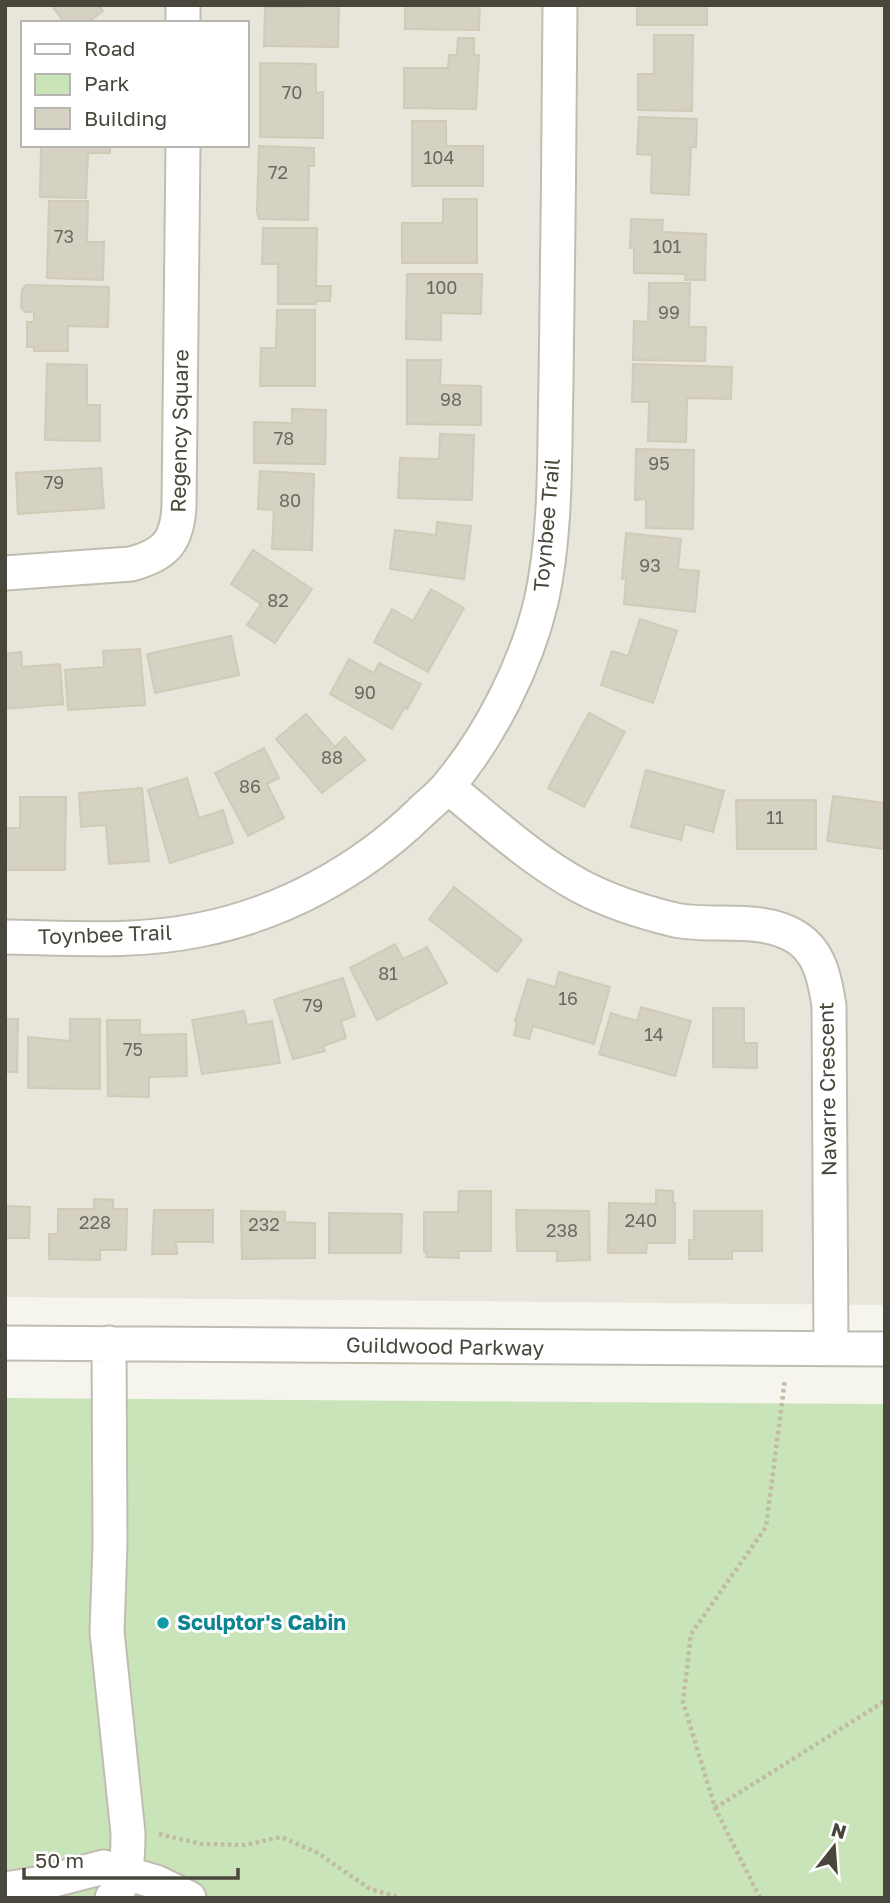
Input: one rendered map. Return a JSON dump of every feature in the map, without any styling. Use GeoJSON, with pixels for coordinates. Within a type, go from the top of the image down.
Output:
{"type":"FeatureCollection","features":[{"type":"Feature","properties":{"kind":"street","name":"Toynbee Trail"},"geometry":{"type":"LineString","coordinates":[[5,937],[156,937],[202,930],[290,901],[345,873],[400,833],[448,787],[492,724],[520,663],[541,602],[550,537],[557,330],[560,5]]}},
{"type":"Feature","properties":{"kind":"street","name":"Regency Square"},"geometry":{"type":"LineString","coordinates":[[5,573],[131,564],[148,560],[172,540],[178,524],[179,507],[183,147]]}},
{"type":"Feature","properties":{"kind":"street","name":"Navarre Crescent"},"geometry":{"type":"LineString","coordinates":[[448,787],[560,874],[606,899],[680,921],[760,925],[780,929],[809,947],[822,972],[829,1006],[831,1348]]}},
{"type":"Feature","properties":{"kind":"street","name":"Guildwood Parkway"},"geometry":{"type":"LineString","coordinates":[[5,1343],[885,1349]]}},
{"type":"Feature","properties":{"kind":"street"},"geometry":{"type":"LineString","coordinates":[[109,1343],[110,1545],[107,1632],[127,1826],[127,1858],[118,1885]]}},
{"type":"Feature","properties":{"kind":"street"},"geometry":{"type":"LineString","coordinates":[[5,1889],[42,1883],[104,1867],[118,1885]]}},
{"type":"Feature","properties":{"kind":"street"},"geometry":{"type":"LineString","coordinates":[[118,1885],[156,1882],[189,1898]]}},
{"type":"Feature","properties":{"kind":"path"},"geometry":{"type":"LineString","coordinates":[[760,1898],[715,1808],[683,1702],[691,1634],[766,1527],[789,1350]]}},
{"type":"Feature","properties":{"kind":"path"},"geometry":{"type":"LineString","coordinates":[[715,1808],[885,1701]]}},
{"type":"Feature","properties":{"kind":"path"},"geometry":{"type":"LineString","coordinates":[[127,1826],[201,1844],[246,1845],[281,1838],[318,1853],[370,1889],[400,1898]]}},
{"type":"Feature","properties":{"kind":"shaded area"},"geometry":{"type":"Polygon","coordinates":[[[5,5],[885,5],[885,1305],[5,1297],[5,5]]]}},
{"type":"Feature","properties":{"kind":"green space"},"geometry":{"type":"Polygon","coordinates":[[[5,1398],[885,1404],[885,1898],[5,1898],[5,1398]]]}},
{"type":"Feature","properties":{"kind":"building"},"geometry":{"type":"Polygon","coordinates":[[[51,5],[99,5],[103,11],[90,21],[63,21],[51,5]]]}},
{"type":"Feature","properties":{"kind":"building"},"geometry":{"type":"Polygon","coordinates":[[[339,5],[338,47],[264,46],[265,7],[339,5]]]}},
{"type":"Feature","properties":{"kind":"building"},"geometry":{"type":"Polygon","coordinates":[[[405,5],[480,5],[479,30],[405,29],[405,5]]]}},
{"type":"Feature","properties":{"kind":"building"},"geometry":{"type":"Polygon","coordinates":[[[637,5],[707,5],[707,25],[637,25],[637,5]]]}},
{"type":"Feature","properties":{"kind":"building"},"geometry":{"type":"Polygon","coordinates":[[[654,35],[693,35],[692,111],[638,110],[638,74],[654,74],[654,35]]]}},
{"type":"Feature","properties":{"kind":"building"},"geometry":{"type":"Polygon","coordinates":[[[458,38],[474,38],[474,55],[479,55],[476,109],[404,108],[404,68],[448,68],[449,55],[457,55],[458,38]]]}},
{"type":"Feature","properties":{"kind":"building"},"geometry":{"type":"Polygon","coordinates":[[[260,63],[316,64],[316,93],[323,92],[323,138],[260,137],[260,63]]]}},
{"type":"Feature","properties":{"kind":"building"},"geometry":{"type":"Polygon","coordinates":[[[639,117],[697,119],[696,147],[691,147],[689,195],[651,193],[652,155],[637,154],[639,117]]]}},
{"type":"Feature","properties":{"kind":"building"},"geometry":{"type":"Polygon","coordinates":[[[412,121],[446,121],[446,146],[483,146],[483,186],[412,186],[412,121]]]}},
{"type":"Feature","properties":{"kind":"building"},"geometry":{"type":"Polygon","coordinates":[[[259,146],[314,148],[314,166],[309,166],[308,220],[259,219],[259,146]]]}},
{"type":"Feature","properties":{"kind":"building"},"geometry":{"type":"Polygon","coordinates":[[[41,147],[110,147],[110,153],[88,153],[86,198],[40,197],[41,147]]]}},
{"type":"Feature","properties":{"kind":"building"},"geometry":{"type":"Polygon","coordinates":[[[443,199],[477,199],[477,263],[402,263],[402,223],[443,223],[443,199]]]}},
{"type":"Feature","properties":{"kind":"building"},"geometry":{"type":"Polygon","coordinates":[[[49,201],[88,201],[87,242],[104,242],[103,280],[47,278],[49,201]]]}},
{"type":"Feature","properties":{"kind":"building"},"geometry":{"type":"Polygon","coordinates":[[[631,219],[663,220],[662,232],[706,234],[705,280],[685,280],[686,274],[634,273],[634,248],[630,248],[631,219]]]}},
{"type":"Feature","properties":{"kind":"building"},"geometry":{"type":"Polygon","coordinates":[[[263,228],[317,228],[316,286],[331,286],[330,301],[316,301],[316,304],[278,304],[278,264],[262,264],[263,228]]]}},
{"type":"Feature","properties":{"kind":"building"},"geometry":{"type":"Polygon","coordinates":[[[407,274],[482,274],[481,314],[441,313],[441,340],[406,339],[407,274]]]}},
{"type":"Feature","properties":{"kind":"building"},"geometry":{"type":"Polygon","coordinates":[[[649,283],[690,283],[689,327],[706,327],[705,361],[633,360],[634,321],[648,322],[649,283]]]}},
{"type":"Feature","properties":{"kind":"building"},"geometry":{"type":"Polygon","coordinates":[[[26,285],[109,287],[108,327],[68,326],[68,351],[34,351],[34,347],[27,347],[27,322],[34,322],[34,312],[25,312],[21,307],[22,290],[26,285]]]}},
{"type":"Feature","properties":{"kind":"building"},"geometry":{"type":"Polygon","coordinates":[[[277,310],[315,310],[315,386],[260,386],[261,348],[276,348],[277,310]]]}},
{"type":"Feature","properties":{"kind":"building"},"geometry":{"type":"Polygon","coordinates":[[[407,360],[441,360],[440,385],[481,386],[481,425],[407,424],[407,360]]]}},
{"type":"Feature","properties":{"kind":"building"},"geometry":{"type":"Polygon","coordinates":[[[47,364],[87,365],[87,405],[100,405],[100,441],[45,440],[47,364]]]}},
{"type":"Feature","properties":{"kind":"building"},"geometry":{"type":"Polygon","coordinates":[[[633,364],[732,367],[731,399],[687,398],[686,442],[648,441],[649,402],[632,402],[633,364]]]}},
{"type":"Feature","properties":{"kind":"building"},"geometry":{"type":"Polygon","coordinates":[[[292,409],[326,410],[325,464],[254,463],[254,422],[292,423],[292,409]]]}},
{"type":"Feature","properties":{"kind":"building"},"geometry":{"type":"Polygon","coordinates":[[[440,434],[474,435],[472,500],[398,498],[400,458],[439,459],[440,434]]]}},
{"type":"Feature","properties":{"kind":"building"},"geometry":{"type":"Polygon","coordinates":[[[636,449],[694,450],[693,529],[646,528],[646,499],[635,500],[636,449]]]}},
{"type":"Feature","properties":{"kind":"building"},"geometry":{"type":"Polygon","coordinates":[[[101,468],[104,508],[18,514],[16,473],[101,468]]]}},
{"type":"Feature","properties":{"kind":"building"},"geometry":{"type":"Polygon","coordinates":[[[260,471],[314,474],[312,550],[272,549],[274,510],[258,509],[260,471]]]}},
{"type":"Feature","properties":{"kind":"building"},"geometry":{"type":"Polygon","coordinates":[[[437,522],[471,526],[464,579],[390,569],[395,530],[436,535],[437,522]]]}},
{"type":"Feature","properties":{"kind":"building"},"geometry":{"type":"Polygon","coordinates":[[[626,533],[681,539],[678,569],[699,571],[695,612],[624,604],[626,578],[622,579],[626,533]]]}},
{"type":"Feature","properties":{"kind":"building"},"geometry":{"type":"Polygon","coordinates":[[[253,550],[312,589],[275,643],[247,625],[261,604],[231,584],[253,550]]]}},
{"type":"Feature","properties":{"kind":"building"},"geometry":{"type":"Polygon","coordinates":[[[431,589],[464,608],[428,672],[374,642],[392,609],[413,621],[431,589]]]}},
{"type":"Feature","properties":{"kind":"building"},"geometry":{"type":"Polygon","coordinates":[[[640,619],[677,631],[653,703],[601,685],[612,651],[628,656],[640,619]]]}},
{"type":"Feature","properties":{"kind":"building"},"geometry":{"type":"Polygon","coordinates":[[[231,636],[239,675],[155,693],[147,654],[231,636]]]}},
{"type":"Feature","properties":{"kind":"building"},"geometry":{"type":"Polygon","coordinates":[[[140,649],[145,705],[68,710],[65,670],[104,667],[103,651],[140,649]]]}},
{"type":"Feature","properties":{"kind":"building"},"geometry":{"type":"Polygon","coordinates":[[[21,652],[22,667],[60,664],[63,704],[5,709],[5,654],[21,652]]]}},
{"type":"Feature","properties":{"kind":"building"},"geometry":{"type":"Polygon","coordinates":[[[349,659],[374,673],[379,663],[421,684],[392,729],[330,694],[349,659]]]}},
{"type":"Feature","properties":{"kind":"building"},"geometry":{"type":"Polygon","coordinates":[[[589,713],[625,732],[584,807],[548,788],[589,713]]]}},
{"type":"Feature","properties":{"kind":"building"},"geometry":{"type":"Polygon","coordinates":[[[306,714],[335,747],[345,737],[365,760],[322,793],[276,739],[306,714]]]}},
{"type":"Feature","properties":{"kind":"building"},"geometry":{"type":"Polygon","coordinates":[[[264,748],[279,778],[267,784],[284,818],[248,836],[215,773],[264,748]]]}},
{"type":"Feature","properties":{"kind":"building"},"geometry":{"type":"Polygon","coordinates":[[[646,770],[724,791],[713,832],[685,824],[681,840],[631,827],[646,770]]]}},
{"type":"Feature","properties":{"kind":"building"},"geometry":{"type":"Polygon","coordinates":[[[187,778],[199,818],[223,810],[233,843],[170,863],[148,790],[187,778]]]}},
{"type":"Feature","properties":{"kind":"building"},"geometry":{"type":"Polygon","coordinates":[[[142,788],[149,861],[109,864],[106,825],[81,827],[79,793],[142,788]]]}},
{"type":"Feature","properties":{"kind":"building"},"geometry":{"type":"Polygon","coordinates":[[[833,796],[885,803],[885,849],[827,841],[833,796]]]}},
{"type":"Feature","properties":{"kind":"building"},"geometry":{"type":"Polygon","coordinates":[[[20,797],[66,797],[65,870],[5,870],[5,828],[20,828],[20,797]]]}},
{"type":"Feature","properties":{"kind":"building"},"geometry":{"type":"Polygon","coordinates":[[[736,800],[816,800],[816,849],[737,849],[736,800]]]}},
{"type":"Feature","properties":{"kind":"building"},"geometry":{"type":"Polygon","coordinates":[[[454,887],[522,940],[497,972],[429,919],[454,887]]]}},
{"type":"Feature","properties":{"kind":"building"},"geometry":{"type":"Polygon","coordinates":[[[395,944],[403,959],[427,947],[447,983],[377,1020],[350,968],[395,944]]]}},
{"type":"Feature","properties":{"kind":"building"},"geometry":{"type":"Polygon","coordinates":[[[559,972],[610,987],[594,1044],[533,1026],[529,1039],[514,1035],[515,1021],[528,979],[555,987],[559,972]]]}},
{"type":"Feature","properties":{"kind":"building"},"geometry":{"type":"Polygon","coordinates":[[[343,978],[355,1016],[341,1021],[346,1038],[323,1046],[325,1051],[293,1059],[274,1000],[343,978]]]}},
{"type":"Feature","properties":{"kind":"building"},"geometry":{"type":"Polygon","coordinates":[[[641,1007],[691,1021],[675,1076],[599,1054],[611,1013],[637,1021],[641,1007]]]}},
{"type":"Feature","properties":{"kind":"building"},"geometry":{"type":"Polygon","coordinates":[[[713,1008],[744,1008],[744,1043],[757,1043],[757,1068],[713,1067],[713,1008]]]}},
{"type":"Feature","properties":{"kind":"building"},"geometry":{"type":"Polygon","coordinates":[[[244,1011],[247,1025],[272,1021],[280,1063],[202,1074],[192,1020],[244,1011]]]}},
{"type":"Feature","properties":{"kind":"building"},"geometry":{"type":"Polygon","coordinates":[[[5,1019],[18,1019],[17,1072],[5,1072],[5,1019]]]}},
{"type":"Feature","properties":{"kind":"building"},"geometry":{"type":"Polygon","coordinates":[[[70,1019],[100,1019],[100,1089],[28,1088],[28,1037],[70,1041],[70,1019]]]}},
{"type":"Feature","properties":{"kind":"building"},"geometry":{"type":"Polygon","coordinates":[[[107,1020],[140,1020],[140,1035],[186,1034],[187,1076],[149,1077],[149,1097],[108,1096],[107,1020]]]}},
{"type":"Feature","properties":{"kind":"building"},"geometry":{"type":"Polygon","coordinates":[[[656,1190],[673,1191],[675,1243],[647,1243],[646,1253],[608,1253],[609,1203],[656,1204],[656,1190]]]}},
{"type":"Feature","properties":{"kind":"building"},"geometry":{"type":"Polygon","coordinates":[[[459,1191],[491,1191],[491,1251],[458,1251],[459,1258],[426,1257],[424,1212],[458,1212],[459,1191]]]}},
{"type":"Feature","properties":{"kind":"building"},"geometry":{"type":"Polygon","coordinates":[[[94,1199],[113,1200],[113,1209],[127,1209],[126,1250],[100,1250],[100,1260],[49,1259],[49,1234],[58,1234],[58,1209],[94,1209],[94,1199]]]}},
{"type":"Feature","properties":{"kind":"building"},"geometry":{"type":"Polygon","coordinates":[[[5,1206],[30,1207],[29,1238],[5,1238],[5,1206]]]}},
{"type":"Feature","properties":{"kind":"building"},"geometry":{"type":"Polygon","coordinates":[[[154,1210],[213,1210],[213,1242],[176,1242],[177,1254],[152,1254],[154,1210]]]}},
{"type":"Feature","properties":{"kind":"building"},"geometry":{"type":"Polygon","coordinates":[[[516,1210],[589,1211],[590,1260],[557,1261],[557,1251],[517,1251],[516,1210]]]}},
{"type":"Feature","properties":{"kind":"building"},"geometry":{"type":"Polygon","coordinates":[[[241,1211],[285,1212],[285,1222],[315,1223],[315,1258],[242,1259],[241,1211]]]}},
{"type":"Feature","properties":{"kind":"building"},"geometry":{"type":"Polygon","coordinates":[[[694,1211],[762,1211],[762,1251],[732,1251],[732,1259],[689,1259],[689,1240],[694,1240],[694,1211]]]}},
{"type":"Feature","properties":{"kind":"building"},"geometry":{"type":"Polygon","coordinates":[[[329,1213],[402,1214],[401,1253],[329,1253],[329,1213]]]}},
{"type":"Feature","properties":{"kind":"place","name":"Sculptor's Cabin"},"geometry":{"type":"Point","coordinates":[163,1623]}}]}
